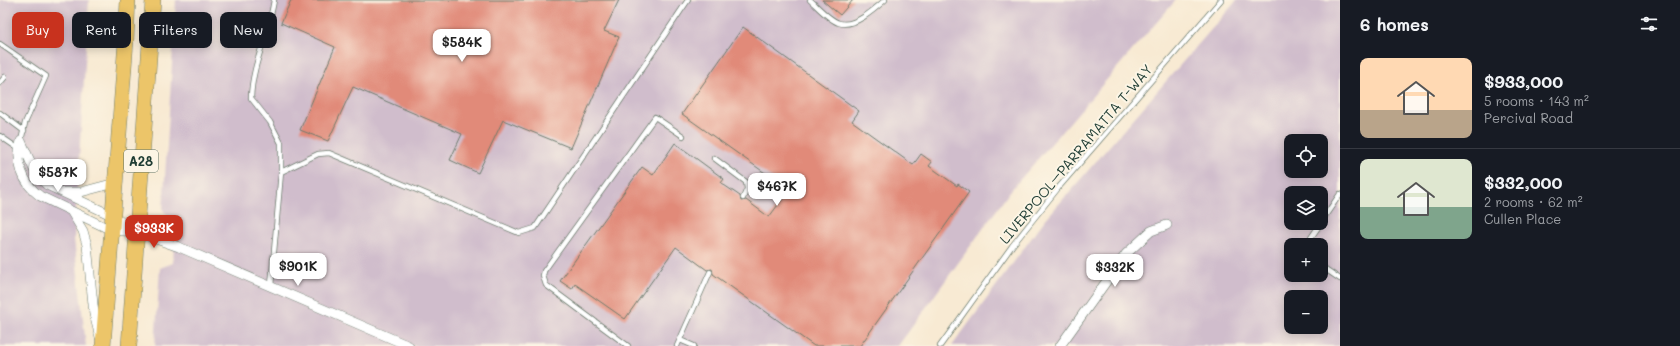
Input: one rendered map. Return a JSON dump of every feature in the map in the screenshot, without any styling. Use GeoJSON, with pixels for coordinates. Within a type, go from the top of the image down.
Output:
{"type":"FeatureCollection","features":[{"type":"Feature","properties":{"kind":"highway","name":"A28"},"geometry":{"type":"LineString","coordinates":[[103,346],[128,0]]}},
{"type":"Feature","properties":{"kind":"highway","name":"A28"},"geometry":{"type":"LineString","coordinates":[[129,346],[153,0]]}},
{"type":"Feature","properties":{"kind":"street"},"geometry":{"type":"LineString","coordinates":[[20,145],[40,180],[112,223],[136,232]]}},
{"type":"Feature","properties":{"kind":"street"},"geometry":{"type":"LineString","coordinates":[[20,145],[18,153],[23,177],[32,190],[40,196],[71,211],[112,223],[174,245],[409,346]]}},
{"type":"Feature","properties":{"kind":"street"},"geometry":{"type":"LineString","coordinates":[[61,192],[81,192],[115,183]]}},
{"type":"Feature","properties":{"kind":"street"},"geometry":{"type":"LineString","coordinates":[[71,211],[83,231],[87,245],[94,314],[103,346]]}},
{"type":"Feature","properties":{"kind":"street"},"geometry":{"type":"LineString","coordinates":[[1060,346],[1126,254],[1151,232],[1167,225]]}},
{"type":"Feature","properties":{"kind":"lane"},"geometry":{"type":"LineString","coordinates":[[271,286],[281,172],[281,143],[278,134],[251,98],[255,66],[271,17],[274,0]]}},
{"type":"Feature","properties":{"kind":"lane"},"geometry":{"type":"LineString","coordinates":[[281,172],[318,154],[329,154],[519,233],[535,228],[688,0]]}},
{"type":"Feature","properties":{"kind":"lane"},"geometry":{"type":"LineString","coordinates":[[810,0],[835,21],[844,24],[869,14],[885,0]]}},
{"type":"Feature","properties":{"kind":"lane","name":"LIVERPOOL–PARRAMATTA T-WAY"},"geometry":{"type":"LineString","coordinates":[[940,346],[1012,246],[1059,187],[1221,0]]}},
{"type":"Feature","properties":{"kind":"lane"},"geometry":{"type":"LineString","coordinates":[[0,44],[46,76],[20,145],[0,136]]}},
{"type":"Feature","properties":{"kind":"lane"},"geometry":{"type":"LineString","coordinates":[[0,83],[5,77]]}},
{"type":"Feature","properties":{"kind":"lane"},"geometry":{"type":"LineString","coordinates":[[0,113],[24,131]]}},
{"type":"Feature","properties":{"kind":"lane"},"geometry":{"type":"LineString","coordinates":[[628,346],[546,284],[543,276],[544,271],[655,117],[683,136]]}},
{"type":"Feature","properties":{"kind":"lane"},"geometry":{"type":"LineString","coordinates":[[714,158],[746,182],[747,189],[743,198]]}},
{"type":"Feature","properties":{"kind":"lane"},"geometry":{"type":"LineString","coordinates":[[1328,212],[1340,194]]}},
{"type":"Feature","properties":{"kind":"lane"},"geometry":{"type":"LineString","coordinates":[[1328,271],[1340,279]]}},
{"type":"Feature","properties":{"kind":"lane"},"geometry":{"type":"LineString","coordinates":[[677,346],[710,272]]}},
{"type":"Feature","properties":{"kind":"lane"},"geometry":{"type":"LineString","coordinates":[[680,340],[694,346]]}},
{"type":"Feature","properties":{"kind":"shaded area"},"geometry":{"type":"Polygon","coordinates":[[[0,0],[89,0],[88,12],[72,12],[72,48],[86,48],[74,239],[86,346],[0,346],[0,0]]]}},
{"type":"Feature","properties":{"kind":"shaded area"},"geometry":{"type":"Polygon","coordinates":[[[176,0],[1176,0],[1011,190],[898,346],[155,346],[160,268],[173,263],[175,226],[163,210],[173,48],[212,48],[212,12],[175,12],[176,0]]]}},
{"type":"Feature","properties":{"kind":"shaded area"},"geometry":{"type":"Polygon","coordinates":[[[1237,0],[1340,0],[1340,346],[952,346],[1044,221],[1237,0]]]}},
{"type":"Feature","properties":{"kind":"building"},"geometry":{"type":"Polygon","coordinates":[[[291,0],[619,0],[604,31],[619,37],[571,148],[503,120],[478,173],[450,160],[462,134],[353,87],[328,141],[300,130],[335,47],[281,23],[291,0]]]}},
{"type":"Feature","properties":{"kind":"building"},"geometry":{"type":"Polygon","coordinates":[[[822,0],[853,0],[840,15],[822,0]]]}},
{"type":"Feature","properties":{"kind":"building"},"geometry":{"type":"Polygon","coordinates":[[[743,27],[859,111],[852,121],[913,165],[921,154],[932,162],[929,166],[957,186],[958,184],[969,192],[860,346],[814,346],[713,274],[712,269],[707,270],[676,247],[625,319],[575,284],[572,289],[560,281],[642,167],[653,175],[675,143],[724,179],[721,183],[740,196],[741,201],[746,200],[769,217],[789,190],[682,114],[743,27]]]}}]}
